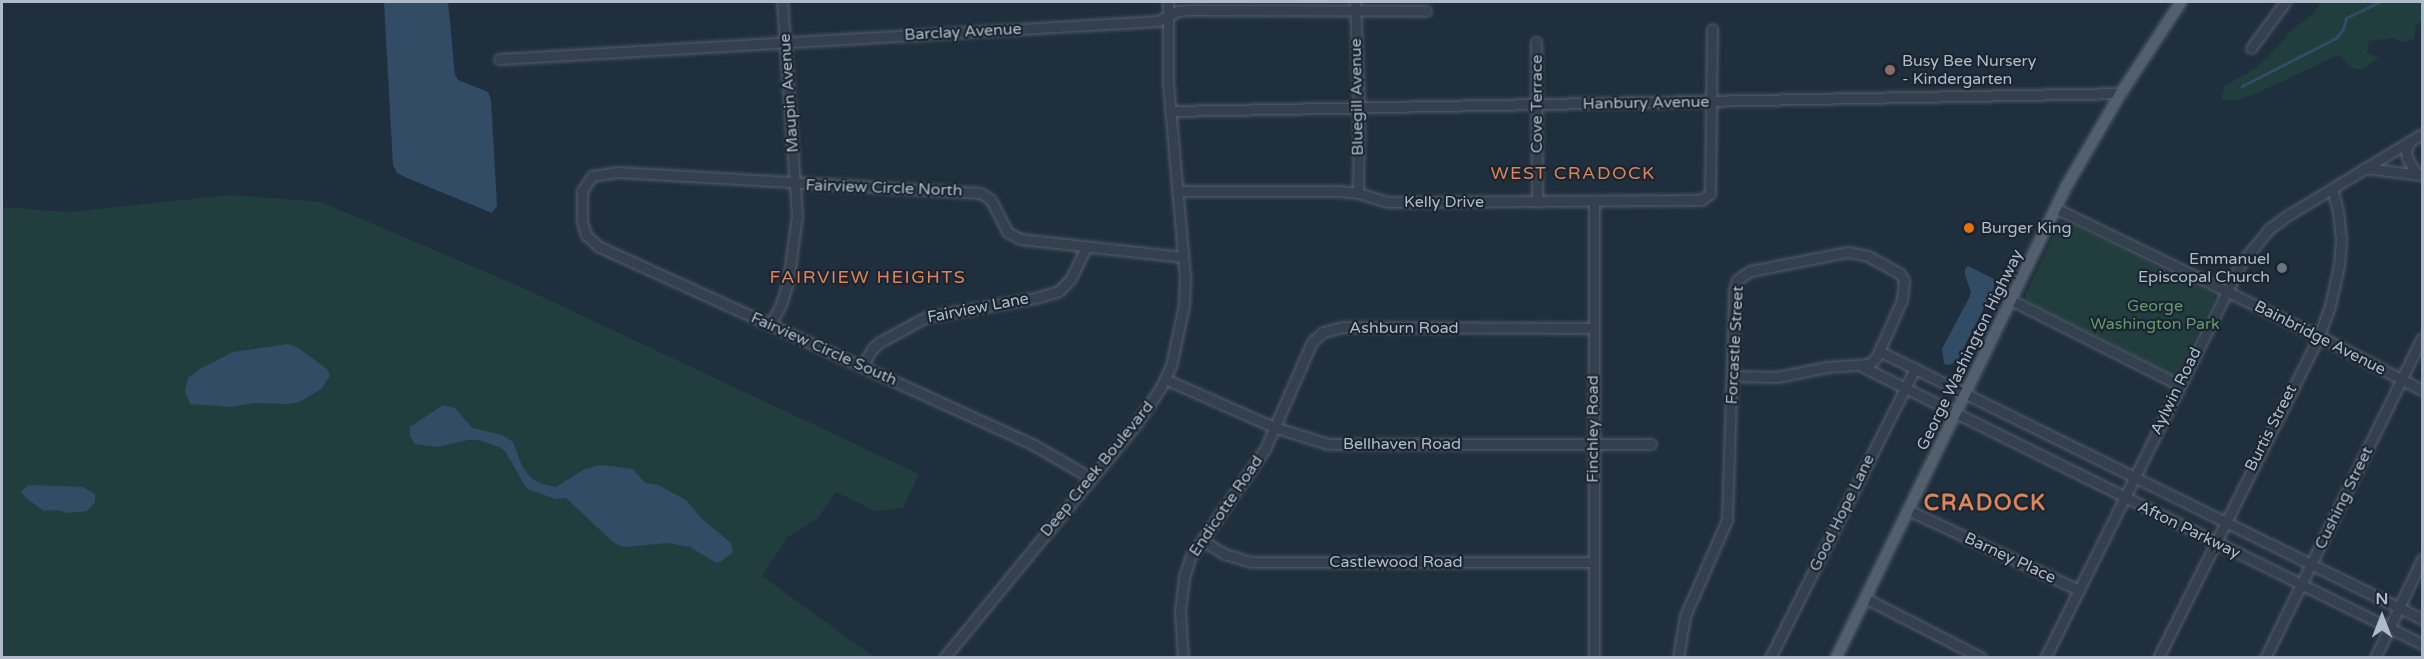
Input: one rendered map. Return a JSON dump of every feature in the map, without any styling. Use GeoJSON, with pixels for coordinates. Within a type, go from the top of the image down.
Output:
{"type":"FeatureCollection","features":[{"type":"Feature","properties":{"kind":"main road","name":"George Washington Highway"},"geometry":{"type":"LineString","coordinates":[[1836,657],[2055,208],[2089,144],[2181,2]]}},
{"type":"Feature","properties":{"kind":"street","name":"Maupin Avenue"},"geometry":{"type":"LineString","coordinates":[[770,325],[782,304],[793,261],[797,215],[782,2]]}},
{"type":"Feature","properties":{"kind":"street","name":"Deep Creek Boulevard"},"geometry":{"type":"LineString","coordinates":[[944,657],[1137,423],[1171,366],[1184,305],[1183,257],[1170,111],[1168,2]]}},
{"type":"Feature","properties":{"kind":"street"},"geometry":{"type":"LineString","coordinates":[[2251,48],[2285,2]]}},
{"type":"Feature","properties":{"kind":"street","name":"Barclay Avenue"},"geometry":{"type":"LineString","coordinates":[[499,59],[1158,21],[1178,11],[1189,10],[1355,5],[1426,11]]}},
{"type":"Feature","properties":{"kind":"street","name":"Bluegill Avenue"},"geometry":{"type":"LineString","coordinates":[[1355,5],[1359,108],[1358,193]]}},
{"type":"Feature","properties":{"kind":"street"},"geometry":{"type":"LineString","coordinates":[[1709,102],[1712,29]]}},
{"type":"Feature","properties":{"kind":"street","name":"Cove Terrace"},"geometry":{"type":"LineString","coordinates":[[1536,42],[1537,202]]}},
{"type":"Feature","properties":{"kind":"street","name":"Hanbury Avenue"},"geometry":{"type":"LineString","coordinates":[[1170,111],[1537,106],[2121,93]]}},
{"type":"Feature","properties":{"kind":"street","name":"Kelly Drive"},"geometry":{"type":"LineString","coordinates":[[1177,191],[1358,193],[1388,202],[1701,200],[1710,194],[1709,102]]}},
{"type":"Feature","properties":{"kind":"street","name":"Aylwin Road"},"geometry":{"type":"LineString","coordinates":[[2044,657],[2241,262],[2269,229],[2422,134]]}},
{"type":"Feature","properties":{"kind":"street"},"geometry":{"type":"LineString","coordinates":[[2410,141],[2406,150],[2407,158],[2420,175]]}},
{"type":"Feature","properties":{"kind":"street"},"geometry":{"type":"LineString","coordinates":[[2364,168],[2420,175]]}},
{"type":"Feature","properties":{"kind":"street","name":"Fairview Circle North"},"geometry":{"type":"LineString","coordinates":[[580,204],[586,183],[592,176],[604,173],[980,193],[991,200],[1003,226],[1011,235],[1032,242],[1183,257]]}},
{"type":"Feature","properties":{"kind":"street","name":"Burtis Street"},"geometry":{"type":"LineString","coordinates":[[2158,657],[2224,521],[2319,336],[2336,287],[2339,265],[2338,211],[2332,189]]}},
{"type":"Feature","properties":{"kind":"street","name":"Finchley Road"},"geometry":{"type":"LineString","coordinates":[[1593,657],[1594,201]]}},
{"type":"Feature","properties":{"kind":"street","name":"Fairview Circle South"},"geometry":{"type":"LineString","coordinates":[[580,204],[586,235],[599,247],[1032,444],[1091,478]]}},
{"type":"Feature","properties":{"kind":"street","name":"Bainbridge Avenue"},"geometry":{"type":"LineString","coordinates":[[2055,208],[2319,336],[2422,390]]}},
{"type":"Feature","properties":{"kind":"street","name":"Fairview Lane"},"geometry":{"type":"LineString","coordinates":[[862,366],[873,348],[880,342],[926,317],[1059,291],[1071,278],[1086,247]]}},
{"type":"Feature","properties":{"kind":"street","name":"Forcastle Street"},"geometry":{"type":"LineString","coordinates":[[1678,657],[1685,616],[1727,520],[1737,280],[1750,270],[1839,253],[1868,256],[1900,274],[1904,280],[1902,300],[1879,351]]}},
{"type":"Feature","properties":{"kind":"street"},"geometry":{"type":"LineString","coordinates":[[2011,300],[2180,385]]}},
{"type":"Feature","properties":{"kind":"street","name":"Ashburn Road"},"geometry":{"type":"LineString","coordinates":[[1274,427],[1312,342],[1323,332],[1343,327],[1593,328]]}},
{"type":"Feature","properties":{"kind":"street","name":"Cushing Street"},"geometry":{"type":"LineString","coordinates":[[2265,657],[2422,338]]}},
{"type":"Feature","properties":{"kind":"street"},"geometry":{"type":"LineString","coordinates":[[1732,376],[1777,377],[1827,367],[1863,367],[1875,360],[1879,351]]}},
{"type":"Feature","properties":{"kind":"street","name":"Afton Parkway"},"geometry":{"type":"LineString","coordinates":[[1879,351],[2422,619]]}},
{"type":"Feature","properties":{"kind":"street","name":"Afton Parkway"},"geometry":{"type":"LineString","coordinates":[[1863,367],[2422,644]]}},
{"type":"Feature","properties":{"kind":"street","name":"Good Hope Lane"},"geometry":{"type":"LineString","coordinates":[[1770,657],[1915,368]]}},
{"type":"Feature","properties":{"kind":"street","name":"Bellhaven Road"},"geometry":{"type":"LineString","coordinates":[[1165,379],[1274,427],[1328,444],[1651,444]]}},
{"type":"Feature","properties":{"kind":"street","name":"Endicotte Road"},"geometry":{"type":"LineString","coordinates":[[1183,657],[1180,611],[1184,576],[1191,556],[1257,462],[1274,427]]}},
{"type":"Feature","properties":{"kind":"street","name":"Barney Place"},"geometry":{"type":"LineString","coordinates":[[1908,510],[2079,590]]}},
{"type":"Feature","properties":{"kind":"street","name":"Castlewood Road"},"geometry":{"type":"LineString","coordinates":[[1203,541],[1225,554],[1252,562],[1593,562]]}},
{"type":"Feature","properties":{"kind":"street"},"geometry":{"type":"LineString","coordinates":[[2374,657],[2422,559]]}},
{"type":"Feature","properties":{"kind":"street"},"geometry":{"type":"LineString","coordinates":[[1865,598],[1982,657]]}},
{"type":"Feature","properties":{"kind":"green space"},"geometry":{"type":"Polygon","coordinates":[[[2320,2],[2422,2],[2422,20],[2416,25],[2414,39],[2402,42],[2392,38],[2369,41],[2367,54],[2379,57],[2362,70],[2353,68],[2339,55],[2236,101],[2221,99],[2225,86],[2254,69],[2268,57],[2291,31],[2314,13],[2320,2]]]}},
{"type":"Feature","properties":{"kind":"green space"},"geometry":{"type":"Polygon","coordinates":[[[230,195],[321,202],[519,286],[919,474],[903,508],[875,511],[836,492],[817,519],[788,537],[762,576],[874,657],[2,657],[2,207],[70,212],[230,195]]]}},
{"type":"Feature","properties":{"kind":"green space","name":"George Washington Park"},"geometry":{"type":"Polygon","coordinates":[[[2064,221],[2214,294],[2214,300],[2177,374],[2171,374],[2026,300],[2026,294],[2059,224],[2064,221]]]}},
{"type":"Feature","properties":{"kind":"water"},"geometry":{"type":"Polygon","coordinates":[[[384,2],[448,2],[455,75],[458,80],[488,92],[491,100],[497,206],[492,213],[397,173],[393,165],[384,2]]]}},
{"type":"Feature","properties":{"kind":"water"},"geometry":{"type":"Polygon","coordinates":[[[1968,266],[1994,279],[1994,288],[1957,361],[1949,365],[1944,364],[1942,349],[1971,292],[1965,275],[1965,269],[1968,266]]]}},
{"type":"Feature","properties":{"kind":"water"},"geometry":{"type":"Polygon","coordinates":[[[288,344],[298,348],[327,369],[330,376],[321,389],[299,402],[287,404],[255,403],[231,407],[190,404],[185,391],[188,378],[200,369],[233,352],[288,344]]]}},
{"type":"Feature","properties":{"kind":"water"},"geometry":{"type":"Polygon","coordinates":[[[443,405],[455,408],[472,428],[502,435],[513,442],[522,466],[531,478],[542,484],[556,487],[585,469],[601,465],[633,469],[645,483],[658,485],[686,500],[702,519],[731,543],[733,552],[720,562],[715,562],[690,547],[668,543],[623,547],[613,542],[566,498],[556,499],[527,489],[505,451],[499,447],[479,440],[468,440],[438,447],[415,444],[410,436],[410,427],[443,405]]]}},
{"type":"Feature","properties":{"kind":"water"},"geometry":{"type":"Polygon","coordinates":[[[29,485],[83,487],[95,494],[95,502],[87,511],[68,513],[56,510],[44,511],[26,498],[21,491],[29,485]]]}},
{"type":"Feature","properties":{"kind":"waterway"},"geometry":{"type":"LineString","coordinates":[[2242,86],[2336,38],[2343,29],[2346,18],[2379,2]]}},
{"type":"Feature","properties":{"kind":"place","name":"Busy Bee Nursery - Kindergarten"},"geometry":{"type":"Point","coordinates":[1890,70]}},
{"type":"Feature","properties":{"kind":"place","name":"Burger King"},"geometry":{"type":"Point","coordinates":[1969,228]}},
{"type":"Feature","properties":{"kind":"place","name":"Emmanuel Episcopal Church"},"geometry":{"type":"Point","coordinates":[2282,268]}},
{"type":"Feature","properties":{"kind":"district","name":"WEST CRADOCK"},"geometry":{"type":"Point","coordinates":[1573,173]}},
{"type":"Feature","properties":{"kind":"district","name":"FAIRVIEW HEIGHTS"},"geometry":{"type":"Point","coordinates":[868,277]}},
{"type":"Feature","properties":{"kind":"district","name":"CRADOCK"},"geometry":{"type":"Point","coordinates":[1985,504]}}]}
